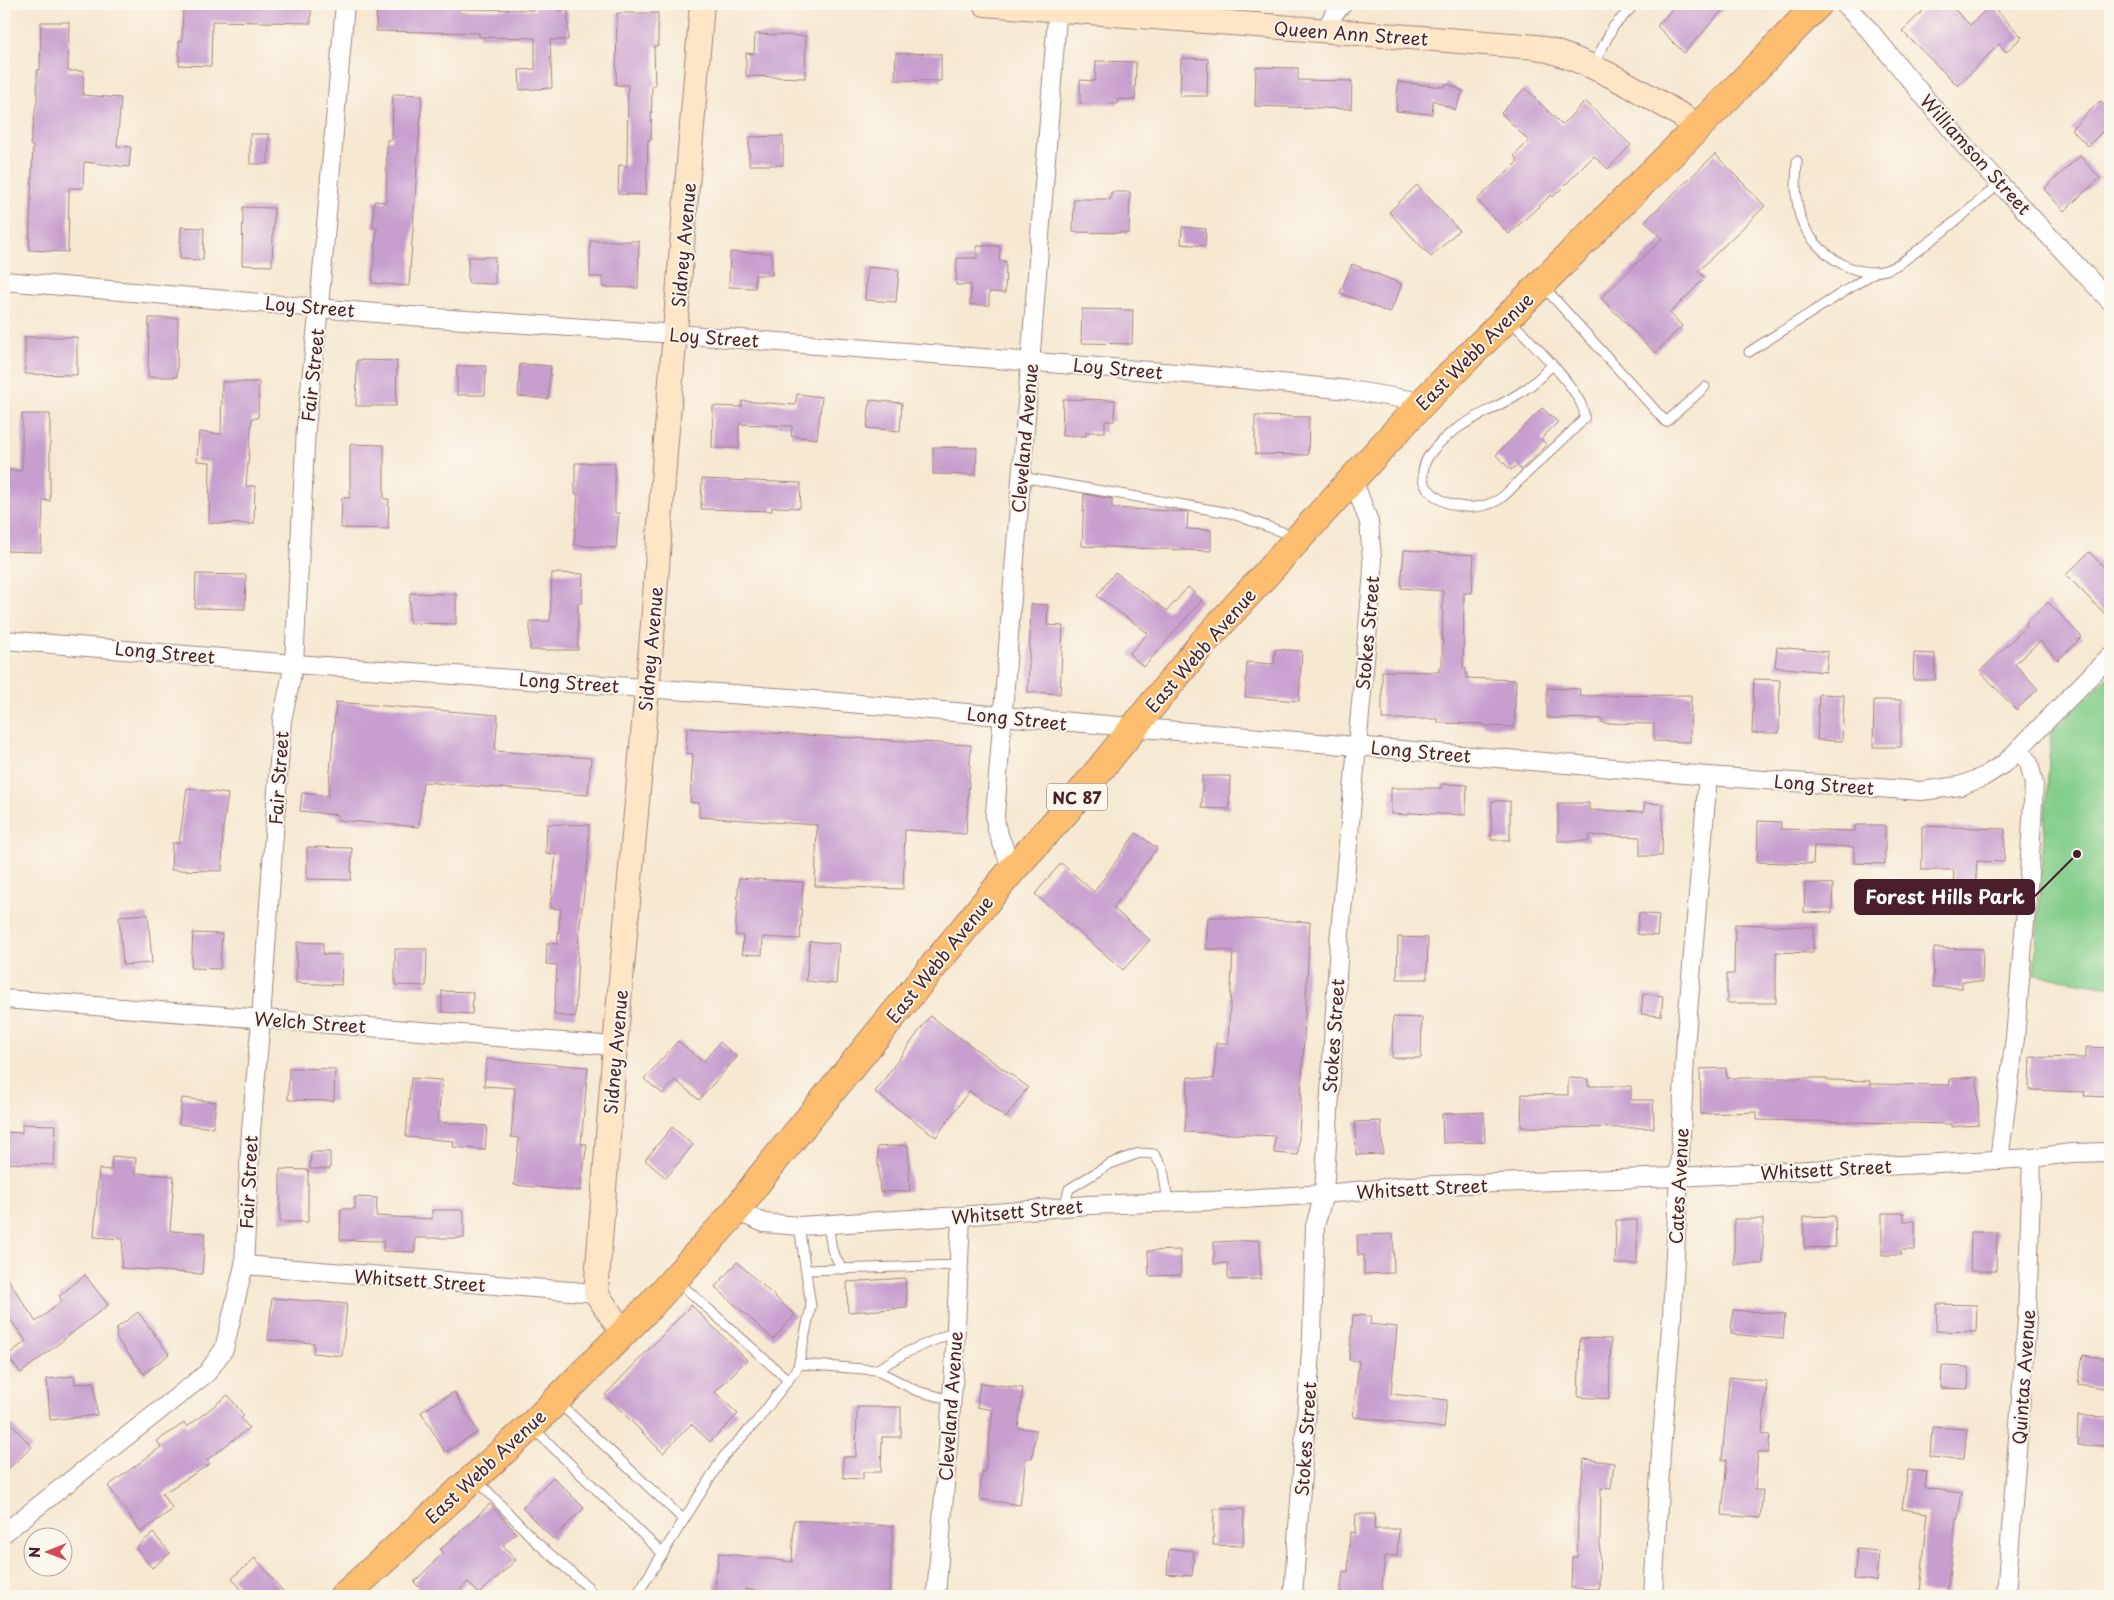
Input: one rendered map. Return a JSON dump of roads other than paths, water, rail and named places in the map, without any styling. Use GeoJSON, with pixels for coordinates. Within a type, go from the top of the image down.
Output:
{"type":"FeatureCollection","features":[{"type":"Feature","properties":{"kind":"highway","name":"East Webb Avenue"},"geometry":{"type":"LineString","coordinates":[[344,1596],[531,1426],[623,1333],[674,1278],[736,1211],[767,1169],[1012,870],[1066,811],[1202,644],[1423,402],[1818,4]]}},
{"type":"Feature","properties":{"kind":"street","name":"Fair Street"},"geometry":{"type":"LineString","coordinates":[[4,1533],[207,1373],[217,1362],[224,1348],[244,1265],[251,1131],[261,1019],[282,720],[294,664],[306,427],[319,307],[345,4]]}},
{"type":"Feature","properties":{"kind":"street","name":"Sidney Avenue"},"geometry":{"type":"LineString","coordinates":[[596,1293],[702,4]]}},
{"type":"Feature","properties":{"kind":"street","name":"Queen Ann Street"},"geometry":{"type":"LineString","coordinates":[[985,4],[1058,7],[1537,47],[1568,55],[1594,66],[1637,88],[1699,126]]}},
{"type":"Feature","properties":{"kind":"street"},"geometry":{"type":"LineString","coordinates":[[1326,30],[1335,12],[1343,4]]}},
{"type":"Feature","properties":{"kind":"street","name":"Williamson Street"},"geometry":{"type":"LineString","coordinates":[[1844,4],[1869,30],[1969,151],[2110,300]]}},
{"type":"Feature","properties":{"kind":"street","name":"Cleveland Avenue"},"geometry":{"type":"LineString","coordinates":[[1012,870],[996,827],[995,815],[1001,716],[1058,7]]}},
{"type":"Feature","properties":{"kind":"street","name":"Loy Street"},"geometry":{"type":"LineString","coordinates":[[4,281],[455,319],[676,334],[1202,375],[1349,390],[1423,402]]}},
{"type":"Feature","properties":{"kind":"street","name":"Stokes Street"},"geometry":{"type":"LineString","coordinates":[[1293,1596],[1312,1338],[1315,1226],[1324,1194],[1339,952],[1373,572],[1369,522],[1352,479]]}},
{"type":"Feature","properties":{"kind":"street","name":"Long Street"},"geometry":{"type":"LineString","coordinates":[[4,640],[294,664],[647,687],[1708,776],[1921,791],[1960,786],[1984,777],[2019,750],[2110,656]]}},
{"type":"Feature","properties":{"kind":"street"},"geometry":{"type":"LineString","coordinates":[[1999,1160],[2016,1022],[2029,874],[2034,784],[2029,763],[2019,750]]}},
{"type":"Feature","properties":{"kind":"street","name":"Cates Avenue"},"geometry":{"type":"LineString","coordinates":[[1653,1596],[1661,1452],[1672,1315],[1686,1036],[1708,776]]}},
{"type":"Feature","properties":{"kind":"street","name":"Welch Street"},"geometry":{"type":"LineString","coordinates":[[4,999],[615,1046]]}},
{"type":"Feature","properties":{"kind":"street","name":"Whitsett Street"},"geometry":{"type":"LineString","coordinates":[[736,1211],[764,1223],[799,1226],[961,1216],[1064,1207],[1324,1194],[1408,1186],[1678,1177],[2032,1158],[2071,1152],[2110,1152]]}},
{"type":"Feature","properties":{"kind":"street","name":"Quintas Avenue"},"geometry":{"type":"LineString","coordinates":[[2006,1596],[2027,1319],[2032,1158]]}},
{"type":"Feature","properties":{"kind":"street","name":"Cleveland Avenue"},"geometry":{"type":"LineString","coordinates":[[936,1596],[952,1400],[961,1216]]}},
{"type":"Feature","properties":{"kind":"street","name":"Whitsett Street"},"geometry":{"type":"LineString","coordinates":[[244,1265],[596,1293]]}},
{"type":"Feature","properties":{"kind":"street"},"geometry":{"type":"LineString","coordinates":[[596,1293],[623,1333]]}},
{"type":"Feature","properties":{"kind":"lane"},"geometry":{"type":"LineString","coordinates":[[1594,66],[1613,27],[1635,4]]}},
{"type":"Feature","properties":{"kind":"lane"},"geometry":{"type":"LineString","coordinates":[[1797,161],[1796,201],[1799,219],[1814,243],[1839,264],[1858,271],[1875,272],[1887,270],[1902,262],[1958,221],[2000,183]]}},
{"type":"Feature","properties":{"kind":"lane"},"geometry":{"type":"LineString","coordinates":[[1749,352],[1875,272]]}},
{"type":"Feature","properties":{"kind":"lane"},"geometry":{"type":"LineString","coordinates":[[1540,283],[1666,422],[1705,387]]}},
{"type":"Feature","properties":{"kind":"lane"},"geometry":{"type":"LineString","coordinates":[[1508,317],[1552,365],[1582,404],[1585,412],[1584,419],[1499,499],[1470,507],[1444,502],[1433,495],[1426,487],[1423,476],[1425,465],[1436,446],[1468,421],[1528,388],[1552,365]]}},
{"type":"Feature","properties":{"kind":"lane"},"geometry":{"type":"LineString","coordinates":[[1021,477],[1230,513],[1299,538]]}},
{"type":"Feature","properties":{"kind":"lane"},"geometry":{"type":"LineString","coordinates":[[1064,1207],[1069,1189],[1110,1164],[1139,1153],[1154,1154],[1163,1168],[1168,1202]]}},
{"type":"Feature","properties":{"kind":"lane"},"geometry":{"type":"LineString","coordinates":[[828,1224],[832,1250],[842,1269]]}},
{"type":"Feature","properties":{"kind":"lane"},"geometry":{"type":"LineString","coordinates":[[636,1596],[724,1456],[757,1421],[799,1364],[811,1306],[799,1226]]}},
{"type":"Feature","properties":{"kind":"lane"},"geometry":{"type":"LineString","coordinates":[[806,1270],[959,1265]]}},
{"type":"Feature","properties":{"kind":"lane"},"geometry":{"type":"LineString","coordinates":[[674,1278],[788,1380]]}},
{"type":"Feature","properties":{"kind":"lane"},"geometry":{"type":"LineString","coordinates":[[876,1370],[907,1352],[956,1331]]}},
{"type":"Feature","properties":{"kind":"lane"},"geometry":{"type":"LineString","coordinates":[[799,1364],[876,1370],[917,1391],[952,1400]]}},
{"type":"Feature","properties":{"kind":"lane"},"geometry":{"type":"LineString","coordinates":[[556,1400],[684,1520]]}},
{"type":"Feature","properties":{"kind":"lane"},"geometry":{"type":"LineString","coordinates":[[531,1426],[662,1554]]}},
{"type":"Feature","properties":{"kind":"lane"},"geometry":{"type":"LineString","coordinates":[[474,1478],[536,1542],[588,1587],[593,1596]]}},
{"type":"Feature","properties":{"kind":"place","name":"Forest Hills Park"},"geometry":{"type":"Point","coordinates":[2077,854]}}]}
